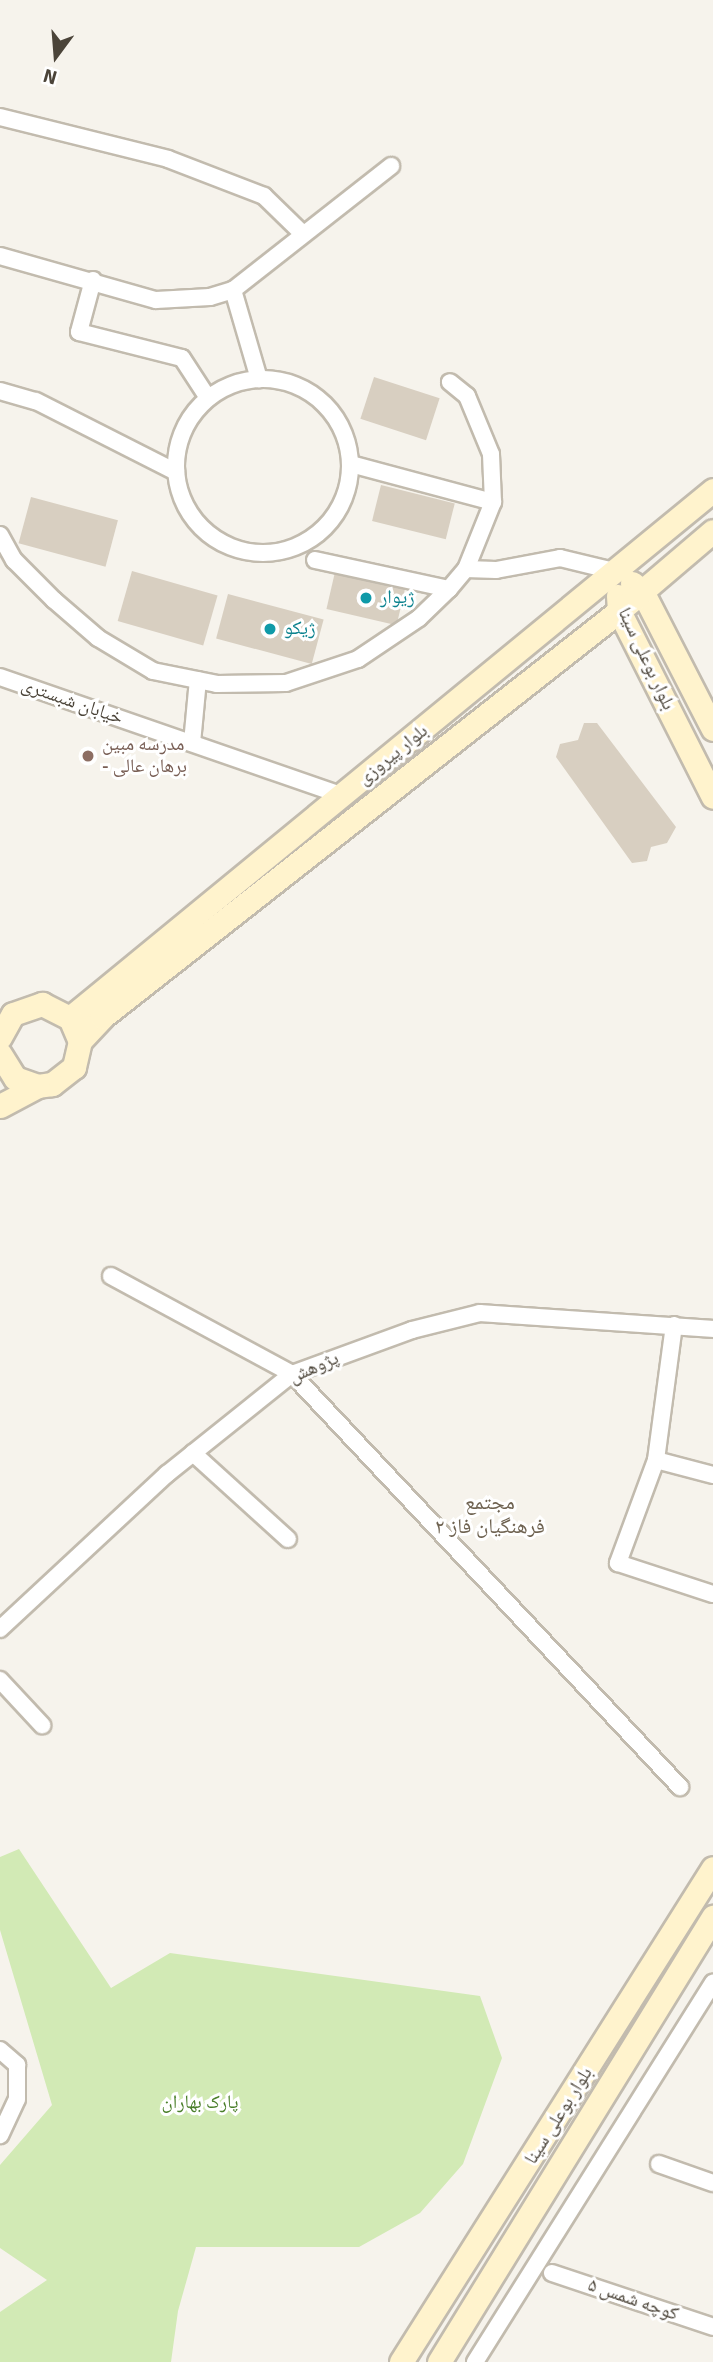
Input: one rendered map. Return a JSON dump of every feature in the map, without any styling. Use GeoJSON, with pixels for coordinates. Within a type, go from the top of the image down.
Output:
{"type":"FeatureCollection","features":[{"type":"Feature","properties":{"kind":"street"},"geometry":{"type":"LineString","coordinates":[[0,117],[168,159],[252,191],[264,196],[303,234]]}},
{"type":"Feature","properties":{"kind":"street"},"geometry":{"type":"LineString","coordinates":[[0,257],[93,280],[156,300],[181,301],[233,290],[391,166]]}},
{"type":"Feature","properties":{"kind":"street"},"geometry":{"type":"LineString","coordinates":[[93,280],[79,332],[182,358],[208,398]]}},
{"type":"Feature","properties":{"kind":"street"},"geometry":{"type":"LineString","coordinates":[[233,290],[259,379]]}},
{"type":"Feature","properties":{"kind":"street"},"geometry":{"type":"LineString","coordinates":[[259,379],[287,382],[312,393],[332,412],[346,436],[351,464],[347,493],[333,520],[318,533],[283,551],[253,553],[224,544],[199,526],[183,501],[176,471],[184,431],[208,398],[232,384],[259,379]]}},
{"type":"Feature","properties":{"kind":"street"},"geometry":{"type":"LineString","coordinates":[[0,535],[14,560],[99,638],[153,671],[198,680],[286,683],[358,659],[419,618],[450,589],[466,569],[493,502],[491,454],[467,396],[450,382]]}},
{"type":"Feature","properties":{"kind":"street"},"geometry":{"type":"LineString","coordinates":[[0,391],[36,401],[176,471]]}},
{"type":"Feature","properties":{"kind":"street"},"geometry":{"type":"LineString","coordinates":[[351,464],[493,502]]}},
{"type":"Feature","properties":{"kind":"street","name":"بلوار پیروزی"},"geometry":{"type":"LineString","coordinates":[[70,1018],[618,572],[713,490]]}},
{"type":"Feature","properties":{"kind":"street","name":"بلوار پیروزی"},"geometry":{"type":"LineString","coordinates":[[80,1041],[102,1017],[619,611],[713,531]]}},
{"type":"Feature","properties":{"kind":"street"},"geometry":{"type":"LineString","coordinates":[[466,569],[496,570],[560,558],[618,572]]}},
{"type":"Feature","properties":{"kind":"street"},"geometry":{"type":"LineString","coordinates":[[315,560],[450,589]]}},
{"type":"Feature","properties":{"kind":"street","name":"بلوار بوعلی سینا"},"geometry":{"type":"LineString","coordinates":[[618,572],[642,591],[713,729]]}},
{"type":"Feature","properties":{"kind":"street","name":"بلوار بوعلی سینا"},"geometry":{"type":"LineString","coordinates":[[618,572],[619,611],[713,797]]}},
{"type":"Feature","properties":{"kind":"street","name":"خیابان شبستری"},"geometry":{"type":"LineString","coordinates":[[0,677],[343,796]]}},
{"type":"Feature","properties":{"kind":"street"},"geometry":{"type":"LineString","coordinates":[[192,743],[198,680]]}},
{"type":"Feature","properties":{"kind":"street"},"geometry":{"type":"LineString","coordinates":[[0,1106],[38,1086],[64,1077],[74,1067],[80,1041],[70,1018],[57,1009],[34,1005],[13,1014],[1,1029]]}},
{"type":"Feature","properties":{"kind":"street"},"geometry":{"type":"LineString","coordinates":[[2,1067],[15,1078],[38,1086]]}},
{"type":"Feature","properties":{"kind":"street"},"geometry":{"type":"LineString","coordinates":[[111,1276],[292,1374],[680,1787]]}},
{"type":"Feature","properties":{"kind":"street","name":"پژوهش"},"geometry":{"type":"LineString","coordinates":[[0,1629],[193,1453],[292,1374],[412,1330],[481,1313],[713,1329]]}},
{"type":"Feature","properties":{"kind":"street"},"geometry":{"type":"LineString","coordinates":[[674,1325],[656,1460],[618,1563],[713,1594]]}},
{"type":"Feature","properties":{"kind":"street"},"geometry":{"type":"LineString","coordinates":[[193,1453],[288,1539]]}},
{"type":"Feature","properties":{"kind":"street"},"geometry":{"type":"LineString","coordinates":[[656,1460],[713,1475]]}},
{"type":"Feature","properties":{"kind":"street"},"geometry":{"type":"LineString","coordinates":[[0,1680],[42,1725]]}},
{"type":"Feature","properties":{"kind":"street","name":"بلوار بوعلی سینا"},"geometry":{"type":"LineString","coordinates":[[401,2362],[557,2120],[713,1868]]}},
{"type":"Feature","properties":{"kind":"street","name":"بلوار بوعلی سینا"},"geometry":{"type":"LineString","coordinates":[[439,2362],[713,1917]]}},
{"type":"Feature","properties":{"kind":"street"},"geometry":{"type":"LineString","coordinates":[[475,2362],[713,1982]]}},
{"type":"Feature","properties":{"kind":"street"},"geometry":{"type":"LineString","coordinates":[[0,2050],[17,2065],[17,2099],[0,2135]]}},
{"type":"Feature","properties":{"kind":"street"},"geometry":{"type":"LineString","coordinates":[[557,2120],[579,2132]]}},
{"type":"Feature","properties":{"kind":"street"},"geometry":{"type":"LineString","coordinates":[[659,2164],[713,2183]]}},
{"type":"Feature","properties":{"kind":"street","name":"کوچه شمس ۵"},"geometry":{"type":"LineString","coordinates":[[552,2273],[713,2327]]}},
{"type":"Feature","properties":{"kind":"green space","name":"پارک بهاران"},"geometry":{"type":"Polygon","coordinates":[[[19,1849],[111,1988],[170,1953],[480,1996],[502,2058],[463,2164],[420,2213],[359,2247],[196,2247],[178,2311],[171,2362],[0,2362],[0,2312],[47,2280],[0,2248],[0,2165],[52,2105],[0,1930],[0,1857],[19,1849]]]}},
{"type":"Feature","properties":{"kind":"building"},"geometry":{"type":"Polygon","coordinates":[[[374,377],[440,398],[426,440],[360,419],[374,377]]]}},
{"type":"Feature","properties":{"kind":"building"},"geometry":{"type":"Polygon","coordinates":[[[381,485],[455,503],[446,539],[372,521],[381,485]]]}},
{"type":"Feature","properties":{"kind":"building"},"geometry":{"type":"Polygon","coordinates":[[[31,497],[118,520],[106,567],[19,543],[31,497]]]}},
{"type":"Feature","properties":{"kind":"building"},"geometry":{"type":"Polygon","coordinates":[[[132,571],[218,596],[203,646],[118,621],[132,571]]]}},
{"type":"Feature","properties":{"kind":"building","name":"ژیوار"},"geometry":{"type":"Polygon","coordinates":[[[335,572],[405,588],[397,625],[326,609],[335,572]]]}},
{"type":"Feature","properties":{"kind":"building","name":"ژیکو"},"geometry":{"type":"Polygon","coordinates":[[[228,594],[324,620],[312,664],[216,638],[228,594]]]}},
{"type":"Feature","properties":{"kind":"building"},"geometry":{"type":"Polygon","coordinates":[[[584,723],[597,723],[676,827],[667,843],[651,847],[647,861],[632,863],[556,757],[560,744],[578,740],[584,723]]]}},
{"type":"Feature","properties":{"kind":"place","name":"ژیوار"},"geometry":{"type":"Point","coordinates":[366,598]}},
{"type":"Feature","properties":{"kind":"place","name":"ژیکو"},"geometry":{"type":"Point","coordinates":[270,629]}},
{"type":"Feature","properties":{"kind":"place","name":"مدرسه مبین - برهان عالی"},"geometry":{"type":"Point","coordinates":[88,756]}},
{"type":"Feature","properties":{"kind":"district","name":"مجتمع فرهنگیان فاز ۲"},"geometry":{"type":"Point","coordinates":[490,1514]}}]}
